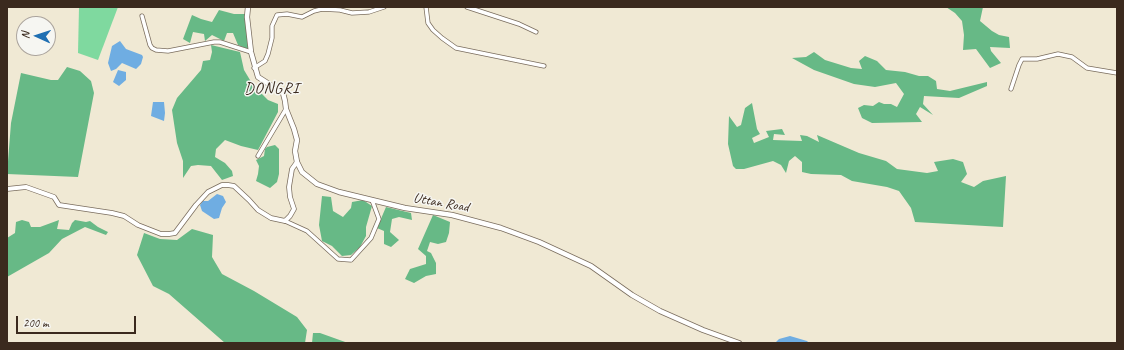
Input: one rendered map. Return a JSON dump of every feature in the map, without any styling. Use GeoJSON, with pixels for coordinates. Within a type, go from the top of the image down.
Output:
{"type":"FeatureCollection","features":[{"type":"Feature","properties":{"kind":"main road"},"geometry":{"type":"LineString","coordinates":[[248,7],[251,52],[254,68],[258,78],[283,94],[286,109],[297,140],[295,150],[297,162]]}},
{"type":"Feature","properties":{"kind":"main road","name":"Uttan Road"},"geometry":{"type":"LineString","coordinates":[[297,162],[302,172],[317,184],[325,188],[405,208],[471,219],[539,242],[590,266],[632,295],[660,311],[691,326],[739,343]]}},
{"type":"Feature","properties":{"kind":"street"},"geometry":{"type":"LineString","coordinates":[[254,68],[265,61],[272,38],[272,26],[277,16],[287,14],[302,17],[322,9],[340,10],[352,13],[369,12],[384,7]]}},
{"type":"Feature","properties":{"kind":"street"},"geometry":{"type":"LineString","coordinates":[[426,7],[428,23],[433,30],[456,48],[544,66]]}},
{"type":"Feature","properties":{"kind":"street"},"geometry":{"type":"LineString","coordinates":[[467,7],[519,24],[536,32]]}},
{"type":"Feature","properties":{"kind":"street"},"geometry":{"type":"LineString","coordinates":[[142,16],[150,45],[156,50],[168,51],[220,42],[251,52]]}},
{"type":"Feature","properties":{"kind":"street"},"geometry":{"type":"LineString","coordinates":[[1011,89],[1022,59],[1037,59],[1058,54],[1072,57],[1088,68],[1117,73]]}},
{"type":"Feature","properties":{"kind":"street"},"geometry":{"type":"LineString","coordinates":[[258,156],[286,109]]}},
{"type":"Feature","properties":{"kind":"street"},"geometry":{"type":"LineString","coordinates":[[285,221],[294,209],[290,197],[289,187],[292,169],[297,162]]}},
{"type":"Feature","properties":{"kind":"street"},"geometry":{"type":"LineString","coordinates":[[7,189],[26,187],[54,197],[59,205],[124,216],[138,225],[161,234],[169,234],[175,233],[208,192],[222,185],[234,186],[258,210],[271,218],[285,221],[307,231],[338,260],[351,260],[371,238],[379,218],[372,200]]}},
{"type":"Feature","properties":{"kind":"green space"},"geometry":{"type":"Polygon","coordinates":[[[79,7],[118,7],[98,60],[78,53],[79,7]]]}},
{"type":"Feature","properties":{"kind":"green space"},"geometry":{"type":"Polygon","coordinates":[[[946,7],[983,7],[980,21],[999,35],[1009,37],[1010,48],[990,47],[991,51],[1001,63],[990,68],[976,49],[963,50],[964,35],[962,21],[955,13],[946,7]]]}},
{"type":"Feature","properties":{"kind":"green space"},"geometry":{"type":"Polygon","coordinates":[[[219,10],[234,14],[246,14],[250,50],[238,45],[233,33],[227,33],[224,41],[212,35],[205,41],[204,34],[193,32],[190,43],[183,39],[192,15],[212,22],[219,10]]]}},
{"type":"Feature","properties":{"kind":"green space"},"geometry":{"type":"Polygon","coordinates":[[[211,45],[240,52],[244,70],[253,85],[268,100],[278,104],[278,112],[258,150],[225,140],[216,149],[215,157],[225,163],[232,171],[233,176],[222,180],[211,166],[198,165],[191,166],[183,178],[183,161],[177,143],[172,110],[177,98],[201,70],[203,61],[210,60],[212,52],[211,45]]]}},
{"type":"Feature","properties":{"kind":"green space"},"geometry":{"type":"Polygon","coordinates":[[[814,52],[825,60],[851,68],[862,69],[859,61],[865,56],[877,61],[886,70],[905,72],[919,76],[928,76],[936,81],[937,89],[950,91],[987,82],[987,86],[959,98],[924,96],[923,104],[933,115],[920,107],[916,114],[922,122],[872,123],[862,118],[858,108],[864,105],[873,106],[879,102],[891,104],[897,107],[904,94],[896,83],[875,87],[854,84],[814,70],[792,58],[806,57],[814,52]]]}},
{"type":"Feature","properties":{"kind":"green space"},"geometry":{"type":"Polygon","coordinates":[[[67,67],[80,71],[91,81],[94,93],[78,177],[7,174],[11,123],[21,73],[51,80],[58,80],[67,67]]]}},
{"type":"Feature","properties":{"kind":"green space"},"geometry":{"type":"Polygon","coordinates":[[[752,103],[757,129],[760,134],[752,138],[754,143],[769,137],[766,131],[782,129],[785,135],[774,134],[773,140],[802,141],[800,135],[807,136],[819,142],[817,135],[859,153],[886,161],[897,169],[927,173],[938,171],[934,162],[953,159],[963,162],[967,174],[961,182],[974,187],[983,181],[1006,176],[1003,227],[915,222],[911,208],[899,191],[887,187],[852,181],[841,175],[811,174],[802,172],[802,162],[795,156],[789,161],[786,173],[781,165],[773,161],[744,169],[736,169],[733,166],[728,144],[729,116],[737,127],[741,125],[745,108],[752,103]]]}},
{"type":"Feature","properties":{"kind":"green space"},"geometry":{"type":"Polygon","coordinates":[[[275,145],[279,149],[279,174],[277,182],[270,188],[256,181],[259,166],[256,160],[264,156],[265,149],[267,147],[275,145]]]}},
{"type":"Feature","properties":{"kind":"green space"},"geometry":{"type":"Polygon","coordinates":[[[322,196],[331,197],[333,211],[343,217],[351,208],[352,202],[363,200],[372,206],[366,227],[366,236],[360,247],[351,255],[342,256],[332,246],[322,241],[319,225],[322,196]]]}},
{"type":"Feature","properties":{"kind":"green space"},"geometry":{"type":"Polygon","coordinates":[[[386,207],[411,213],[412,220],[399,217],[392,219],[390,232],[399,240],[391,247],[384,244],[384,231],[377,228],[386,207]]]}},
{"type":"Feature","properties":{"kind":"green space"},"geometry":{"type":"Polygon","coordinates":[[[433,215],[450,222],[449,233],[446,242],[438,244],[430,242],[427,251],[431,253],[436,263],[436,274],[426,276],[414,283],[405,279],[410,269],[426,264],[426,256],[418,249],[433,215]]]}},
{"type":"Feature","properties":{"kind":"green space"},"geometry":{"type":"Polygon","coordinates":[[[22,220],[29,222],[31,227],[40,227],[59,220],[57,229],[69,230],[75,220],[86,222],[90,221],[108,232],[106,235],[85,227],[62,239],[49,253],[7,277],[7,238],[15,233],[16,222],[22,220]]]}},
{"type":"Feature","properties":{"kind":"green space"},"geometry":{"type":"Polygon","coordinates":[[[192,229],[213,235],[212,257],[222,274],[297,317],[307,330],[305,343],[225,343],[169,294],[153,286],[137,255],[144,233],[160,239],[177,240],[192,229]]]}},
{"type":"Feature","properties":{"kind":"green space"},"geometry":{"type":"Polygon","coordinates":[[[313,333],[320,333],[348,343],[312,343],[313,333]]]}},
{"type":"Feature","properties":{"kind":"water"},"geometry":{"type":"Polygon","coordinates":[[[120,41],[126,49],[142,55],[143,57],[141,64],[136,69],[122,63],[116,69],[111,71],[108,63],[112,46],[120,41]]]}},
{"type":"Feature","properties":{"kind":"water"},"geometry":{"type":"Polygon","coordinates":[[[118,70],[126,72],[126,80],[119,86],[113,82],[118,70]]]}},
{"type":"Feature","properties":{"kind":"water"},"geometry":{"type":"Polygon","coordinates":[[[153,102],[164,102],[164,121],[151,116],[153,102]]]}},
{"type":"Feature","properties":{"kind":"water"},"geometry":{"type":"Polygon","coordinates":[[[217,194],[223,196],[226,202],[222,208],[219,218],[214,219],[202,211],[200,205],[203,201],[208,201],[217,194]]]}},
{"type":"Feature","properties":{"kind":"water"},"geometry":{"type":"Polygon","coordinates":[[[790,336],[809,343],[775,343],[779,339],[790,336]]]}},
{"type":"Feature","properties":{"kind":"district","name":"DONGRI"},"geometry":{"type":"Point","coordinates":[272,89]}}]}
